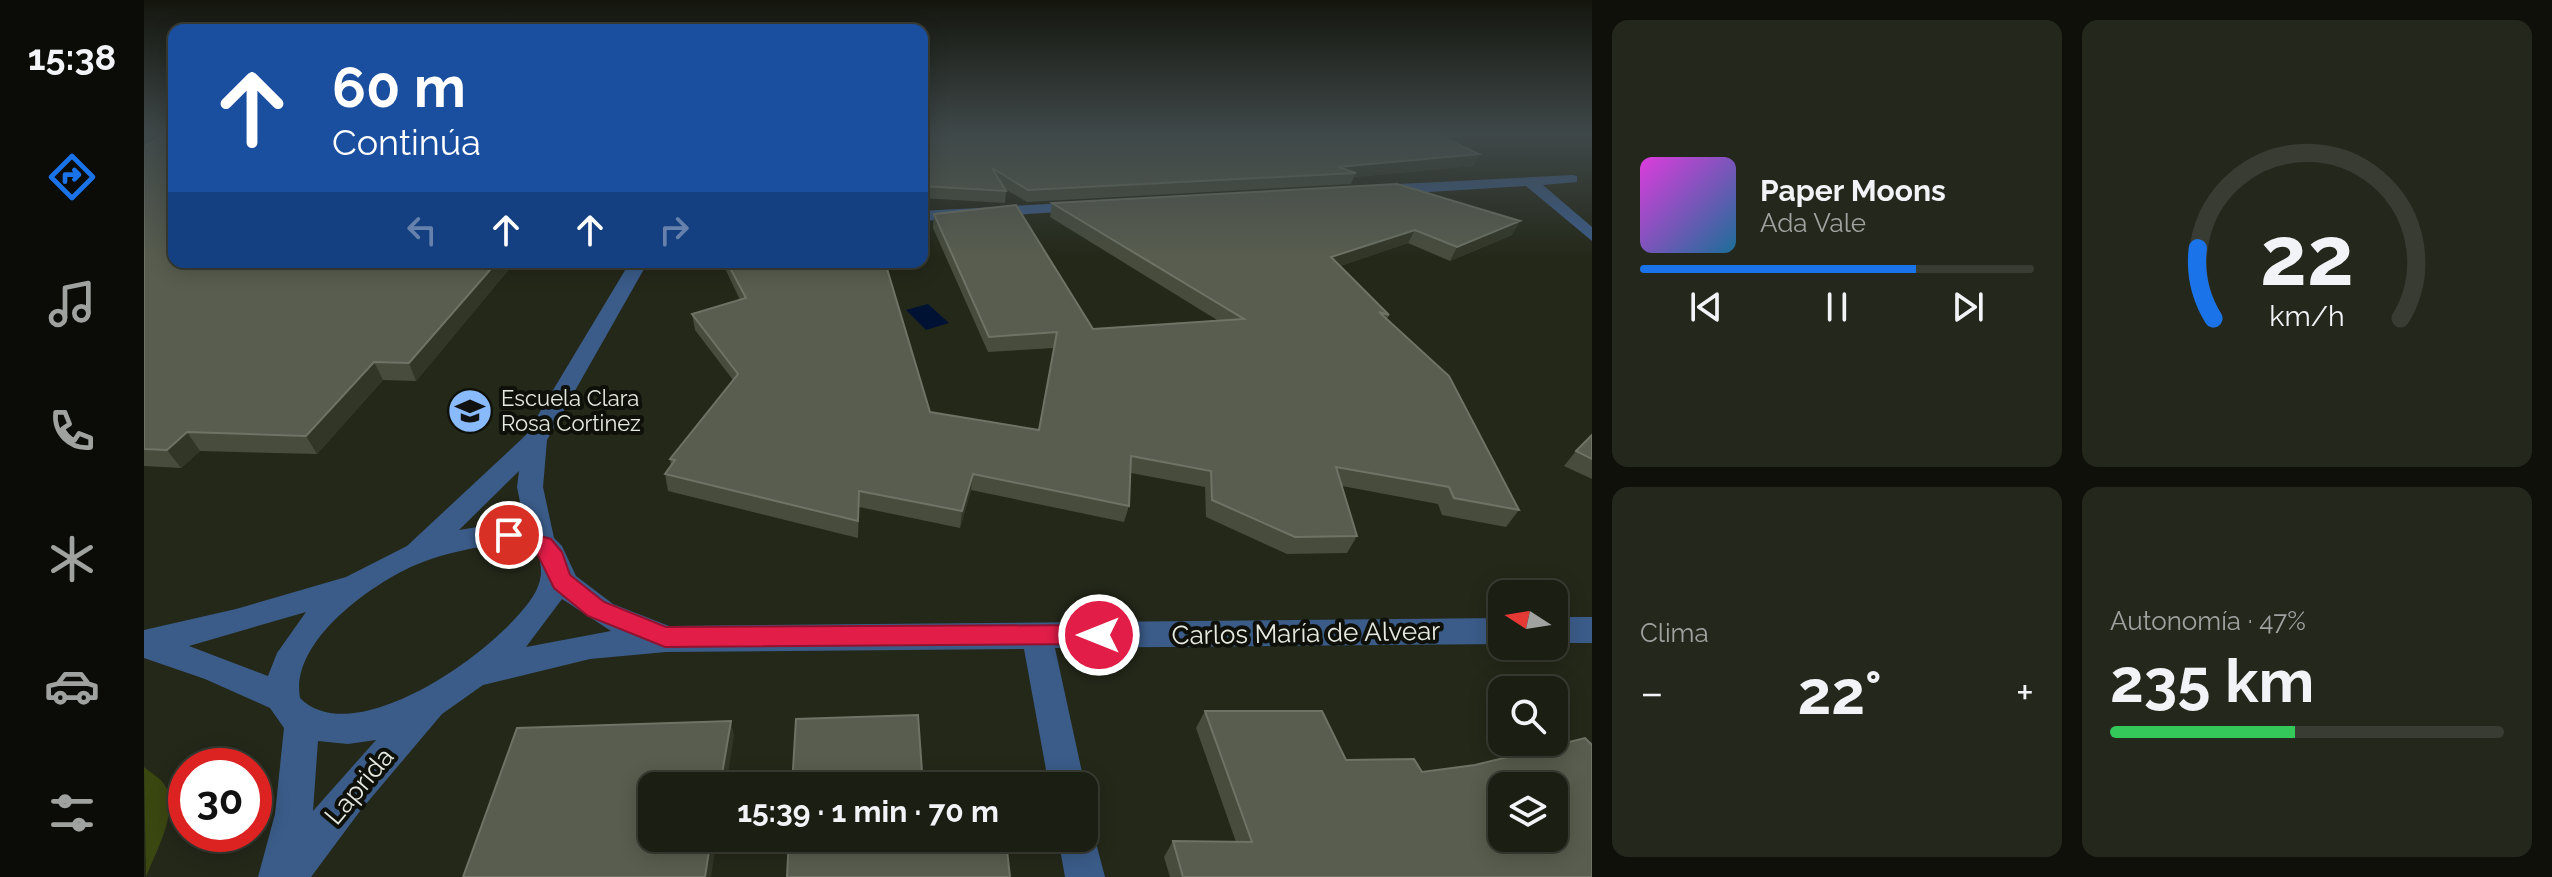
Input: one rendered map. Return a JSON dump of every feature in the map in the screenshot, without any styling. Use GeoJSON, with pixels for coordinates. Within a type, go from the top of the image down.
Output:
{"type":"FeatureCollection","features":[{"type":"Feature","properties":{"kind":"street"},"geometry":{"type":"LineString","coordinates":[[1358,191],[1572,179]]}},
{"type":"Feature","properties":{"kind":"street"},"geometry":{"type":"LineString","coordinates":[[1529,181],[1592,236]]}},
{"type":"Feature","properties":{"kind":"street"},"geometry":{"type":"LineString","coordinates":[[928,216],[1093,206]]}},
{"type":"Feature","properties":{"kind":"street"},"geometry":{"type":"LineString","coordinates":[[403,561],[470,506],[535,440],[635,268]]}},
{"type":"Feature","properties":{"kind":"street"},"geometry":{"type":"LineString","coordinates":[[144,644],[215,668],[333,728],[361,727],[390,721],[437,699],[478,672],[508,646],[530,621],[552,586],[530,487],[535,440]]}},
{"type":"Feature","properties":{"kind":"street"},"geometry":{"type":"LineString","coordinates":[[144,644],[273,612],[365,580],[428,549],[472,536],[520,536],[548,558]]}},
{"type":"Feature","properties":{"kind":"street","name":"Carlos María de Alvear"},"geometry":{"type":"LineString","coordinates":[[548,558],[577,596],[616,620],[679,639]]}},
{"type":"Feature","properties":{"kind":"street","name":"Laprida"},"geometry":{"type":"LineString","coordinates":[[278,877],[296,799],[293,709],[286,668],[295,649],[331,605],[365,580]]}},
{"type":"Feature","properties":{"kind":"street"},"geometry":{"type":"LineString","coordinates":[[1568,630],[1592,630]]}},
{"type":"Feature","properties":{"kind":"street","name":"Carlos María de Alvear"},"geometry":{"type":"LineString","coordinates":[[478,672],[590,646],[679,639],[1488,631]]}},
{"type":"Feature","properties":{"kind":"street"},"geometry":{"type":"LineString","coordinates":[[1037,635],[1064,772]]}},
{"type":"Feature","properties":{"kind":"street","name":"Laprida"},"geometry":{"type":"LineString","coordinates":[[286,877],[376,764],[437,699]]}},
{"type":"Feature","properties":{"kind":"street"},"geometry":{"type":"LineString","coordinates":[[1080,852],[1085,877]]}},
{"type":"Feature","properties":{"kind":"green space"},"geometry":{"type":"Polygon","coordinates":[[[144,767],[164,784],[168,794],[165,831],[146,877],[144,767]]]}},
{"type":"Feature","properties":{"kind":"water"},"geometry":{"type":"Polygon","coordinates":[[[928,304],[949,323],[926,330],[906,310],[928,304]]]}},
{"type":"Feature","properties":{"kind":"building"},"geometry":{"type":"Polygon","coordinates":[[[144,176],[168,176],[168,268],[492,268],[409,363],[374,362],[306,436],[187,432],[167,450],[144,449],[144,176]]]}},
{"type":"Feature","properties":{"kind":"building"},"geometry":{"type":"Polygon","coordinates":[[[928,176],[997,176],[1006,191],[928,186],[928,176]]]}},
{"type":"Feature","properties":{"kind":"building"},"geometry":{"type":"Polygon","coordinates":[[[1005,176],[1300,176],[1028,190],[1005,176]]]}},
{"type":"Feature","properties":{"kind":"building"},"geometry":{"type":"Polygon","coordinates":[[[1397,184],[1520,221],[1457,247],[1415,230],[1331,257],[1389,315],[1379,312],[1449,376],[1519,510],[1454,498],[1449,487],[1336,467],[1357,536],[1295,537],[1212,500],[1211,471],[1131,456],[1129,506],[973,474],[962,511],[859,491],[858,521],[665,474],[675,460],[670,459],[738,374],[692,314],[746,298],[730,268],[887,268],[930,412],[1039,430],[1057,332],[989,337],[934,214],[1016,205],[1093,329],[1244,319],[1052,203],[1397,184]]]}},
{"type":"Feature","properties":{"kind":"building"},"geometry":{"type":"Polygon","coordinates":[[[1592,435],[1592,459],[1576,451],[1592,435]]]}},
{"type":"Feature","properties":{"kind":"building"},"geometry":{"type":"Polygon","coordinates":[[[1205,711],[1322,711],[1346,760],[1414,759],[1422,772],[1475,765],[1512,756],[1568,756],[1568,742],[1585,738],[1592,745],[1592,877],[1183,877],[1173,841],[1252,842],[1205,711]]]}},
{"type":"Feature","properties":{"kind":"building"},"geometry":{"type":"Polygon","coordinates":[[[918,715],[922,772],[793,772],[796,719],[918,715]]]}},
{"type":"Feature","properties":{"kind":"building"},"geometry":{"type":"Polygon","coordinates":[[[731,721],[722,772],[638,772],[638,852],[709,852],[705,877],[463,877],[517,728],[731,721]]]}},
{"type":"Feature","properties":{"kind":"building"},"geometry":{"type":"Polygon","coordinates":[[[788,852],[1007,852],[1010,877],[787,877],[788,852]]]}},
{"type":"Feature","properties":{"kind":"place","name":"Escuela Clara Rosa Cortinez"},"geometry":{"type":"Point","coordinates":[470,411]}},
{"type":"Feature","properties":{"kind":"route"},"geometry":{"type":"LineString","coordinates":[[509,535],[544,545],[551,552],[555,572],[562,582],[596,609],[640,630],[665,637],[1099,635]]}}]}
